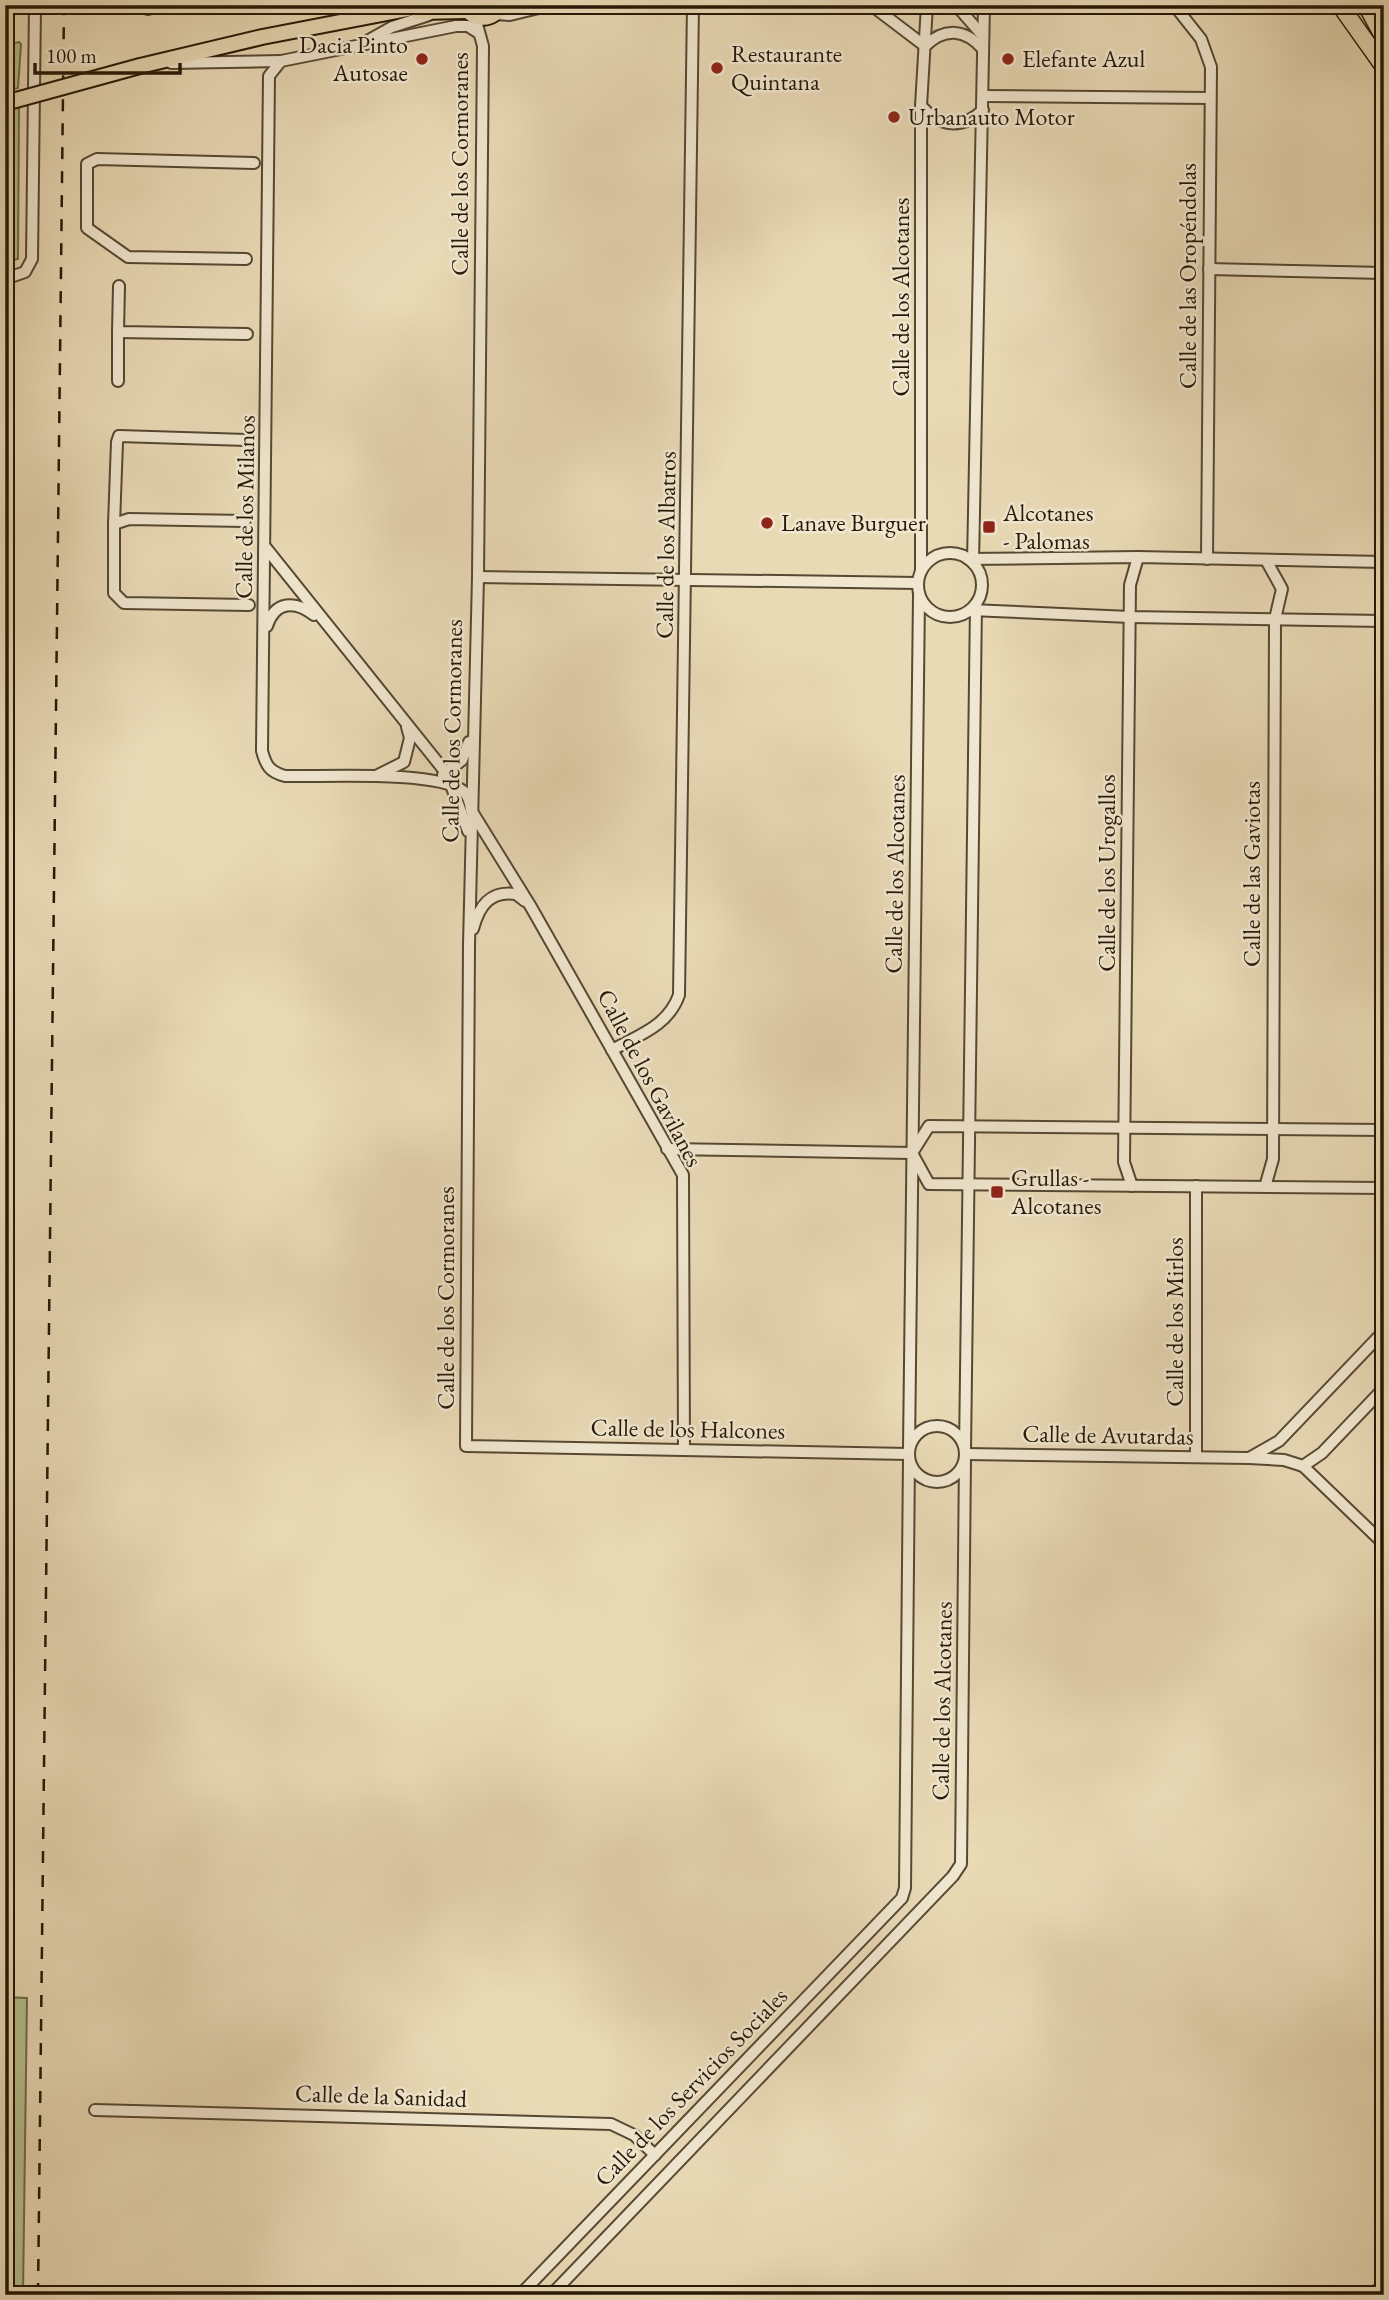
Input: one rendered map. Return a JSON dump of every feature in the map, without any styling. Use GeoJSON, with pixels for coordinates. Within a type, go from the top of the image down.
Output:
{"type":"FeatureCollection","features":[{"type":"Feature","properties":{"kind":"highway"},"geometry":{"type":"LineString","coordinates":[[1340,5],[1384,67]]}},
{"type":"Feature","properties":{"kind":"highway"},"geometry":{"type":"LineString","coordinates":[[1366,5],[1384,38]]}},
{"type":"Feature","properties":{"kind":"main road"},"geometry":{"type":"LineString","coordinates":[[5,103],[262,37],[396,13],[433,9],[469,11],[490,17],[499,10]]}},
{"type":"Feature","properties":{"kind":"street"},"geometry":{"type":"LineString","coordinates":[[5,279],[25,272],[32,259],[35,5]]}},
{"type":"Feature","properties":{"kind":"street"},"geometry":{"type":"LineString","coordinates":[[148,7],[166,5]]}},
{"type":"Feature","properties":{"kind":"street"},"geometry":{"type":"LineString","coordinates":[[271,5],[289,5]]}},
{"type":"Feature","properties":{"kind":"street"},"geometry":{"type":"LineString","coordinates":[[499,10],[510,15],[551,5]]}},
{"type":"Feature","properties":{"kind":"street","name":"Calle de los Albatros"},"geometry":{"type":"LineString","coordinates":[[612,1050],[665,1020],[673,1012],[679,995],[694,5]]}},
{"type":"Feature","properties":{"kind":"street"},"geometry":{"type":"LineString","coordinates":[[872,5],[925,46],[935,37],[952,31],[972,37],[982,49]]}},
{"type":"Feature","properties":{"kind":"street","name":"Calle de los Alcotanes"},"geometry":{"type":"LineString","coordinates":[[921,571],[921,106],[927,5]]}},
{"type":"Feature","properties":{"kind":"street"},"geometry":{"type":"LineString","coordinates":[[956,5],[983,36]]}},
{"type":"Feature","properties":{"kind":"street"},"geometry":{"type":"LineString","coordinates":[[974,608],[982,587],[980,574],[971,560],[984,5]]}},
{"type":"Feature","properties":{"kind":"street","name":"Calle de las Oropéndolas"},"geometry":{"type":"LineString","coordinates":[[1174,5],[1200,38],[1209,58],[1206,559]]}},
{"type":"Feature","properties":{"kind":"street"},"geometry":{"type":"LineString","coordinates":[[359,46],[392,27],[433,9]]}},
{"type":"Feature","properties":{"kind":"street","name":"Calle de los Cormoranes"},"geometry":{"type":"LineString","coordinates":[[466,1446],[469,945],[472,735],[478,577],[483,60],[480,33],[469,11]]}},
{"type":"Feature","properties":{"kind":"street"},"geometry":{"type":"LineString","coordinates":[[145,65],[281,61],[456,26],[468,26],[480,33]]}},
{"type":"Feature","properties":{"kind":"street","name":"Calle de los Milanos"},"geometry":{"type":"LineString","coordinates":[[281,61],[270,76],[262,751],[266,765],[274,774],[285,776],[449,779]]}},
{"type":"Feature","properties":{"kind":"street"},"geometry":{"type":"LineString","coordinates":[[983,96],[1210,98]]}},
{"type":"Feature","properties":{"kind":"street"},"geometry":{"type":"LineString","coordinates":[[921,106],[932,118],[954,125],[972,121],[983,110]]}},
{"type":"Feature","properties":{"kind":"street"},"geometry":{"type":"LineString","coordinates":[[246,259],[128,257],[118,253],[87,228],[87,164],[97,159],[254,163]]}},
{"type":"Feature","properties":{"kind":"street"},"geometry":{"type":"LineString","coordinates":[[1209,269],[1384,273]]}},
{"type":"Feature","properties":{"kind":"street"},"geometry":{"type":"LineString","coordinates":[[118,381],[119,286]]}},
{"type":"Feature","properties":{"kind":"street"},"geometry":{"type":"LineString","coordinates":[[118,332],[247,334]]}},
{"type":"Feature","properties":{"kind":"street"},"geometry":{"type":"LineString","coordinates":[[247,439],[120,436],[117,442],[114,593],[117,599],[124,603],[249,605]]}},
{"type":"Feature","properties":{"kind":"street"},"geometry":{"type":"LineString","coordinates":[[114,524],[129,519],[245,522]]}},
{"type":"Feature","properties":{"kind":"street","name":"Calle de los Gavilanes"},"geometry":{"type":"LineString","coordinates":[[265,548],[449,779],[463,791],[471,810],[531,907],[684,1175],[684,1450]]}},
{"type":"Feature","properties":{"kind":"street"},"geometry":{"type":"LineString","coordinates":[[1384,562],[1138,557],[971,560],[951,553],[939,555],[921,571],[918,583],[919,596],[936,614],[948,618],[974,608],[1130,617],[1384,621]]}},
{"type":"Feature","properties":{"kind":"street","name":"Calle de los Urogallos"},"geometry":{"type":"LineString","coordinates":[[1132,1186],[1124,1162],[1130,585],[1138,557]]}},
{"type":"Feature","properties":{"kind":"street","name":"Calle de las Gaviotas"},"geometry":{"type":"LineString","coordinates":[[1265,1187],[1273,1158],[1275,619],[1282,589],[1266,560]]}},
{"type":"Feature","properties":{"kind":"street"},"geometry":{"type":"LineString","coordinates":[[478,577],[687,582],[918,583]]}},
{"type":"Feature","properties":{"kind":"street","name":"Calle de los Alcotanes"},"geometry":{"type":"LineString","coordinates":[[892,1909],[902,1898],[905,1888],[919,596]]}},
{"type":"Feature","properties":{"kind":"street","name":"Calle de los Gavilanes"},"geometry":{"type":"LineString","coordinates":[[264,635],[271,615],[285,605],[304,607],[328,626]]}},
{"type":"Feature","properties":{"kind":"street","name":"Calle de los Alcotanes"},"geometry":{"type":"LineString","coordinates":[[908,1924],[961,1864],[971,1126],[974,608]]}},
{"type":"Feature","properties":{"kind":"street"},"geometry":{"type":"LineString","coordinates":[[371,778],[404,762],[410,738],[405,721]]}},
{"type":"Feature","properties":{"kind":"street"},"geometry":{"type":"LineString","coordinates":[[449,779],[462,760],[472,735]]}},
{"type":"Feature","properties":{"kind":"street","name":"Calle de los Gavilanes"},"geometry":{"type":"LineString","coordinates":[[449,779],[471,838]]}},
{"type":"Feature","properties":{"kind":"street"},"geometry":{"type":"LineString","coordinates":[[469,945],[478,912],[484,901],[508,893],[516,894],[531,907]]}},
{"type":"Feature","properties":{"kind":"street"},"geometry":{"type":"LineString","coordinates":[[667,1149],[912,1153],[929,1126],[1384,1130]]}},
{"type":"Feature","properties":{"kind":"street","name":"Calle de los Alcotanes"},"geometry":{"type":"LineString","coordinates":[[912,1153],[929,1184],[970,1185]]}},
{"type":"Feature","properties":{"kind":"street"},"geometry":{"type":"LineString","coordinates":[[970,1185],[1384,1188]]}},
{"type":"Feature","properties":{"kind":"street","name":"Calle de los Mirlos"},"geometry":{"type":"LineString","coordinates":[[1196,1186],[1196,1457]]}},
{"type":"Feature","properties":{"kind":"street"},"geometry":{"type":"LineString","coordinates":[[1249,1458],[1279,1441],[1384,1331]]}},
{"type":"Feature","properties":{"kind":"street"},"geometry":{"type":"LineString","coordinates":[[1384,1388],[1322,1453],[1303,1466],[1384,1544]]}},
{"type":"Feature","properties":{"kind":"street"},"geometry":{"type":"LineString","coordinates":[[933,1426],[951,1429],[958,1434],[965,1454],[957,1474],[942,1482],[924,1479],[912,1467],[909,1454],[918,1433],[933,1426]]}},
{"type":"Feature","properties":{"kind":"street","name":"Calle de los Halcones"},"geometry":{"type":"LineString","coordinates":[[466,1446],[909,1454]]}},
{"type":"Feature","properties":{"kind":"street","name":"Calle de Avutardas"},"geometry":{"type":"LineString","coordinates":[[965,1454],[1249,1458],[1284,1460],[1303,1466]]}},
{"type":"Feature","properties":{"kind":"street","name":"Calle de los Servicios Sociales"},"geometry":{"type":"LineString","coordinates":[[520,2295],[892,1909]]}},
{"type":"Feature","properties":{"kind":"street","name":"Calle de los Servicios Sociales"},"geometry":{"type":"LineString","coordinates":[[551,2295],[908,1924]]}},
{"type":"Feature","properties":{"kind":"street","name":"Calle de la Sanidad"},"geometry":{"type":"LineString","coordinates":[[95,2110],[611,2124],[634,2135],[655,2155]]}},
{"type":"Feature","properties":{"kind":"street"},"geometry":{"type":"LineString","coordinates":[[1373,2295],[1384,2283]]}},
{"type":"Feature","properties":{"kind":"green space"},"geometry":{"type":"Polygon","coordinates":[[[19,42],[18,88],[5,91],[5,45],[19,42]]]}},
{"type":"Feature","properties":{"kind":"green space"},"geometry":{"type":"Polygon","coordinates":[[[19,107],[18,259],[5,262],[5,111],[19,107]]]}},
{"type":"Feature","properties":{"kind":"green space"},"geometry":{"type":"Polygon","coordinates":[[[5,1997],[27,1998],[23,2295],[5,2295],[5,1997]]]}},
{"type":"Feature","properties":{"kind":"railway"},"geometry":{"type":"LineString","coordinates":[[38,2295],[64,5]]}},
{"type":"Feature","properties":{"kind":"place","name":"Dacia Pinto Autosae"},"geometry":{"type":"Point","coordinates":[422,59]}},
{"type":"Feature","properties":{"kind":"place","name":"Elefante Azul"},"geometry":{"type":"Point","coordinates":[1008,59]}},
{"type":"Feature","properties":{"kind":"place","name":"Restaurante Quintana"},"geometry":{"type":"Point","coordinates":[717,68]}},
{"type":"Feature","properties":{"kind":"place","name":"Urbanauto Motor"},"geometry":{"type":"Point","coordinates":[894,117]}},
{"type":"Feature","properties":{"kind":"place","name":"Lanave Burguer"},"geometry":{"type":"Point","coordinates":[767,523]}},
{"type":"Feature","properties":{"kind":"place","name":"Alcotanes - Palomas"},"geometry":{"type":"Point","coordinates":[989,527]}},
{"type":"Feature","properties":{"kind":"place","name":"Grullas - Alcotanes"},"geometry":{"type":"Point","coordinates":[997,1192]}}]}
